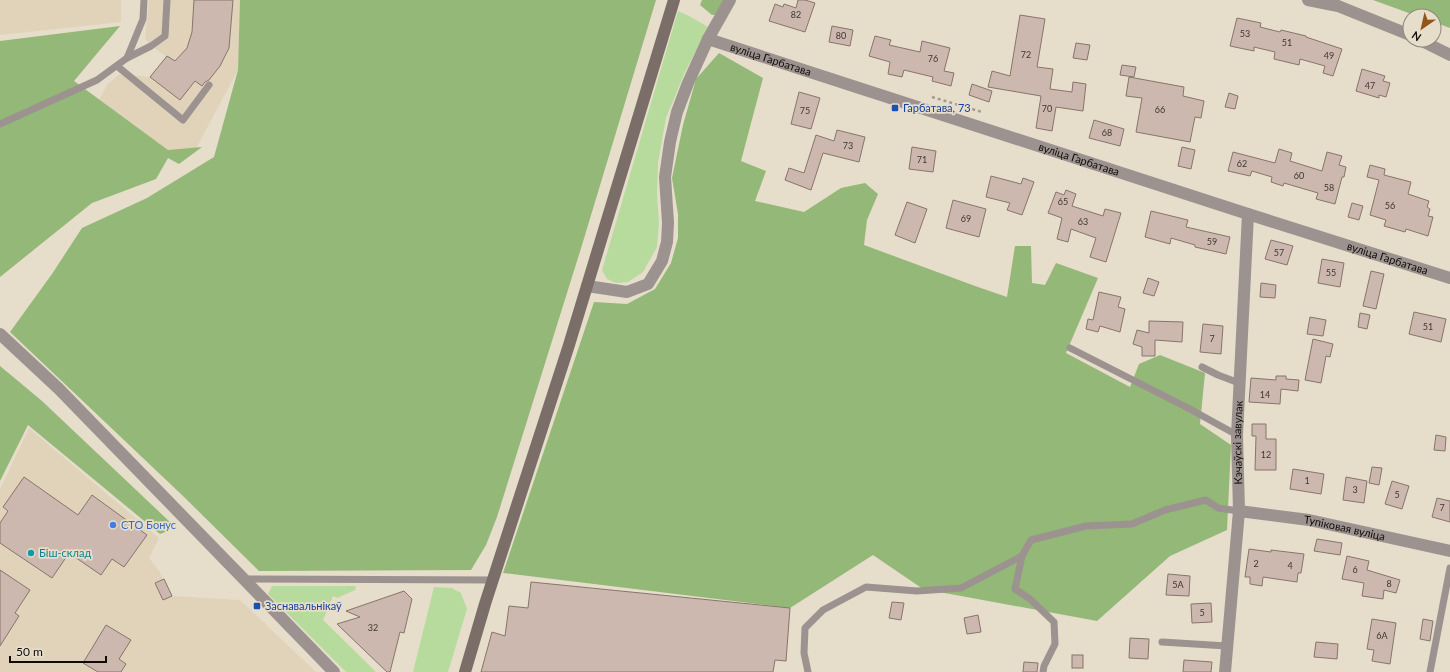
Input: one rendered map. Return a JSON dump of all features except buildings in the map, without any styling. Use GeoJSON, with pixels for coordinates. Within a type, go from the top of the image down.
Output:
{"type":"FeatureCollection","features":[{"type":"Feature","properties":{"kind":"main road"},"geometry":{"type":"LineString","coordinates":[[465,672],[587,286],[674,0]]}},
{"type":"Feature","properties":{"kind":"street"},"geometry":{"type":"LineString","coordinates":[[587,286],[627,292],[648,284],[662,261],[667,242],[668,223],[665,177],[670,142],[677,112],[685,90],[708,39],[730,0]]}},
{"type":"Feature","properties":{"kind":"street"},"geometry":{"type":"LineString","coordinates":[[1308,0],[1338,6],[1402,32]]}},
{"type":"Feature","properties":{"kind":"street","name":"вуліца Гарбатава"},"geometry":{"type":"LineString","coordinates":[[708,39],[1450,278]]}},
{"type":"Feature","properties":{"kind":"street"},"geometry":{"type":"LineString","coordinates":[[1436,48],[1450,55]]}},
{"type":"Feature","properties":{"kind":"street","name":"Кэчаўскі завулак"},"geometry":{"type":"LineString","coordinates":[[1225,672],[1239,512],[1237,435],[1248,214]]}},
{"type":"Feature","properties":{"kind":"street"},"geometry":{"type":"LineString","coordinates":[[0,334],[59,389],[334,672]]}},
{"type":"Feature","properties":{"kind":"street","name":"Тупіковая вуліца"},"geometry":{"type":"LineString","coordinates":[[1239,512],[1309,520],[1450,551]]}},
{"type":"Feature","properties":{"kind":"lane"},"geometry":{"type":"LineString","coordinates":[[128,58],[143,20],[144,0]]}},
{"type":"Feature","properties":{"kind":"lane"},"geometry":{"type":"LineString","coordinates":[[0,124],[96,80],[128,58],[152,46],[165,36],[168,0]]}},
{"type":"Feature","properties":{"kind":"lane"},"geometry":{"type":"LineString","coordinates":[[117,66],[183,120],[209,85]]}},
{"type":"Feature","properties":{"kind":"lane"},"geometry":{"type":"LineString","coordinates":[[1070,348],[1126,378],[1188,408],[1237,435]]}},
{"type":"Feature","properties":{"kind":"lane"},"geometry":{"type":"LineString","coordinates":[[1202,367],[1239,383]]}},
{"type":"Feature","properties":{"kind":"lane"},"geometry":{"type":"LineString","coordinates":[[1043,672],[1044,666],[1055,644],[1054,622],[1030,599],[1015,589],[1022,556],[1031,540],[1086,526],[1132,524],[1165,510],[1206,500],[1218,508],[1239,512]]}},
{"type":"Feature","properties":{"kind":"lane"},"geometry":{"type":"LineString","coordinates":[[808,672],[804,653],[805,628],[823,610],[866,587],[918,591],[961,588],[1022,556]]}},
{"type":"Feature","properties":{"kind":"lane"},"geometry":{"type":"LineString","coordinates":[[1430,672],[1450,568]]}},
{"type":"Feature","properties":{"kind":"lane"},"geometry":{"type":"LineString","coordinates":[[243,579],[493,580]]}},
{"type":"Feature","properties":{"kind":"lane"},"geometry":{"type":"LineString","coordinates":[[1162,642],[1227,646]]}},
{"type":"Feature","properties":{"kind":"path"},"geometry":{"type":"LineString","coordinates":[[954,103],[982,112]]}},
{"type":"Feature","properties":{"kind":"shaded area"},"geometry":{"type":"Polygon","coordinates":[[[0,0],[121,0],[121,22],[0,35],[0,0]]]}},
{"type":"Feature","properties":{"kind":"shaded area"},"geometry":{"type":"Polygon","coordinates":[[[149,0],[240,0],[238,70],[195,150],[168,150],[99,100],[108,84],[120,74],[150,77],[167,57],[151,46],[145,38],[149,0]]]}},
{"type":"Feature","properties":{"kind":"shaded area"},"geometry":{"type":"Polygon","coordinates":[[[29,428],[159,538],[149,558],[159,571],[172,596],[240,600],[316,672],[0,672],[0,489],[29,428]]]}},
{"type":"Feature","properties":{"kind":"green space"},"geometry":{"type":"Polygon","coordinates":[[[240,0],[656,0],[582,245],[497,517],[486,545],[471,570],[259,571],[182,495],[10,332],[52,274],[82,228],[147,198],[214,157],[238,70],[240,0]]]}},
{"type":"Feature","properties":{"kind":"green space"},"geometry":{"type":"Polygon","coordinates":[[[702,0],[728,0],[720,14],[712,15],[700,5],[702,0]]]}},
{"type":"Feature","properties":{"kind":"green space"},"geometry":{"type":"Polygon","coordinates":[[[1373,0],[1450,0],[1450,28],[1442,25],[1442,8],[1402,8],[1402,11],[1373,0]]]}},
{"type":"Feature","properties":{"kind":"green space"},"geometry":{"type":"Polygon","coordinates":[[[678,11],[708,27],[685,72],[666,118],[658,163],[657,195],[659,223],[657,247],[643,272],[628,282],[616,283],[607,279],[602,270],[678,11]]]}},
{"type":"Feature","properties":{"kind":"green space"},"geometry":{"type":"Polygon","coordinates":[[[120,26],[74,81],[168,150],[202,147],[179,164],[168,158],[156,179],[92,203],[0,277],[0,41],[120,26]]]}},
{"type":"Feature","properties":{"kind":"green space"},"geometry":{"type":"Polygon","coordinates":[[[719,53],[763,78],[741,161],[766,171],[755,201],[804,212],[841,188],[865,183],[878,194],[867,220],[864,245],[1007,297],[1015,246],[1031,246],[1032,283],[1045,285],[1056,263],[1098,278],[1066,353],[1130,387],[1139,364],[1160,355],[1205,373],[1200,424],[1231,445],[1227,530],[1170,556],[1097,621],[923,589],[873,555],[790,608],[503,573],[594,302],[627,304],[655,289],[671,263],[678,238],[678,214],[672,178],[683,125],[696,79],[719,53]]]}},
{"type":"Feature","properties":{"kind":"green space"},"geometry":{"type":"Polygon","coordinates":[[[0,366],[42,401],[171,523],[168,531],[160,534],[28,425],[0,481],[0,366]]]}},
{"type":"Feature","properties":{"kind":"green space"},"geometry":{"type":"Polygon","coordinates":[[[272,586],[356,586],[355,590],[337,598],[333,596],[323,620],[376,672],[346,672],[268,594],[272,586]]]}},
{"type":"Feature","properties":{"kind":"green space"},"geometry":{"type":"Polygon","coordinates":[[[434,587],[452,588],[461,593],[467,609],[448,672],[413,672],[434,587]]]}},
{"type":"Feature","properties":{"kind":"place","name":"Гарбатава, 73"},"geometry":{"type":"Point","coordinates":[895,108]}},
{"type":"Feature","properties":{"kind":"place","name":"СТО Бонус"},"geometry":{"type":"Point","coordinates":[113,525]}},
{"type":"Feature","properties":{"kind":"place","name":"Біш-склад"},"geometry":{"type":"Point","coordinates":[31,553]}},
{"type":"Feature","properties":{"kind":"place","name":"Заснавальнікаў"},"geometry":{"type":"Point","coordinates":[257,606]}}]}
